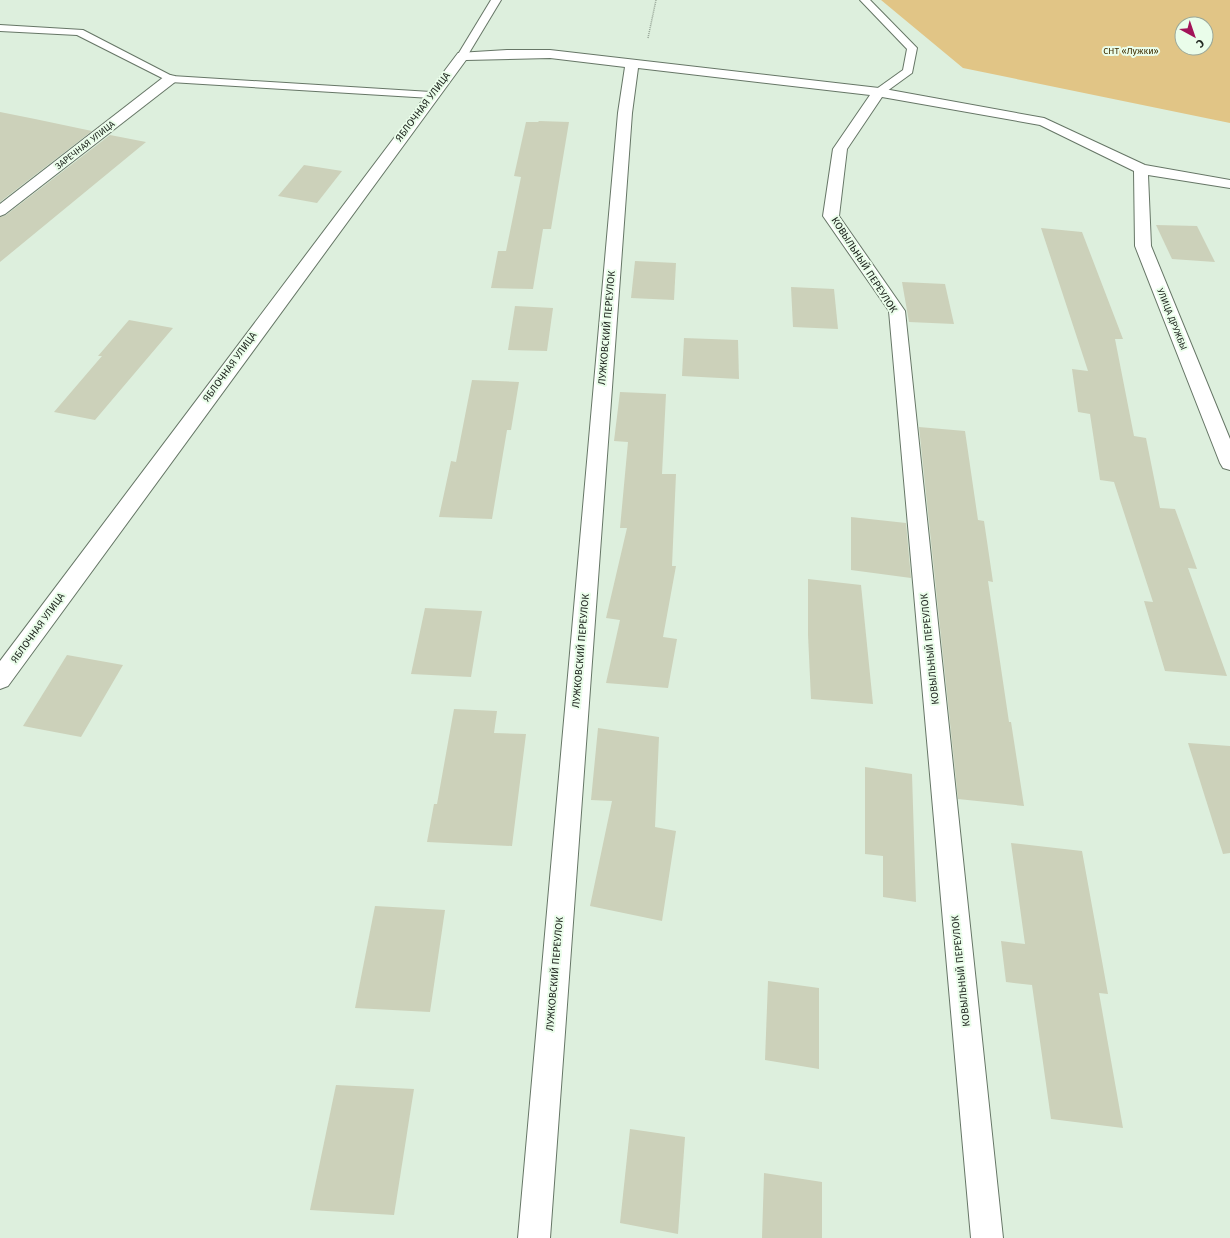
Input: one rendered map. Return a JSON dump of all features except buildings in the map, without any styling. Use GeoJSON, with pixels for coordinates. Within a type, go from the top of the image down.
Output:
{"type":"FeatureCollection","features":[{"type":"Feature","properties":{"kind":"street"},"geometry":{"type":"LineString","coordinates":[[462,56],[550,54],[879,92],[1044,122],[1141,169],[1230,184]]}},
{"type":"Feature","properties":{"kind":"street","name":"ЯБЛОЧНАЯ УЛИЦА"},"geometry":{"type":"LineString","coordinates":[[0,679],[431,95],[462,56]]}},
{"type":"Feature","properties":{"kind":"street","name":"ЛУЖКОВСКИЙ ПЕРЕУЛОК"},"geometry":{"type":"LineString","coordinates":[[534,1238],[625,113],[632,64]]}},
{"type":"Feature","properties":{"kind":"street","name":"ЗАРЕЧНАЯ УЛИЦА"},"geometry":{"type":"LineString","coordinates":[[0,210],[170,79]]}},
{"type":"Feature","properties":{"kind":"street","name":"КОВЫЛЬНЫЙ ПЕРЕУЛОК"},"geometry":{"type":"LineString","coordinates":[[879,92],[840,148],[831,216],[897,311],[987,1238]]}},
{"type":"Feature","properties":{"kind":"street","name":"УЛИЦА ДРУЖБЫ"},"geometry":{"type":"LineString","coordinates":[[1141,169],[1142,246],[1230,463]]}},
{"type":"Feature","properties":{"kind":"lane"},"geometry":{"type":"LineString","coordinates":[[462,56],[496,0]]}},
{"type":"Feature","properties":{"kind":"lane"},"geometry":{"type":"LineString","coordinates":[[865,0],[912,48],[908,71],[879,92]]}},
{"type":"Feature","properties":{"kind":"lane"},"geometry":{"type":"LineString","coordinates":[[0,28],[79,32],[170,79],[431,95]]}},
{"type":"Feature","properties":{"kind":"path"},"geometry":{"type":"LineString","coordinates":[[632,64],[648,38],[656,0]]}},
{"type":"Feature","properties":{"kind":"green space","name":"СНТ «Лужки»"},"geometry":{"type":"Polygon","coordinates":[[[881,0],[1230,0],[1230,123],[963,68],[881,0]]]}}]}
